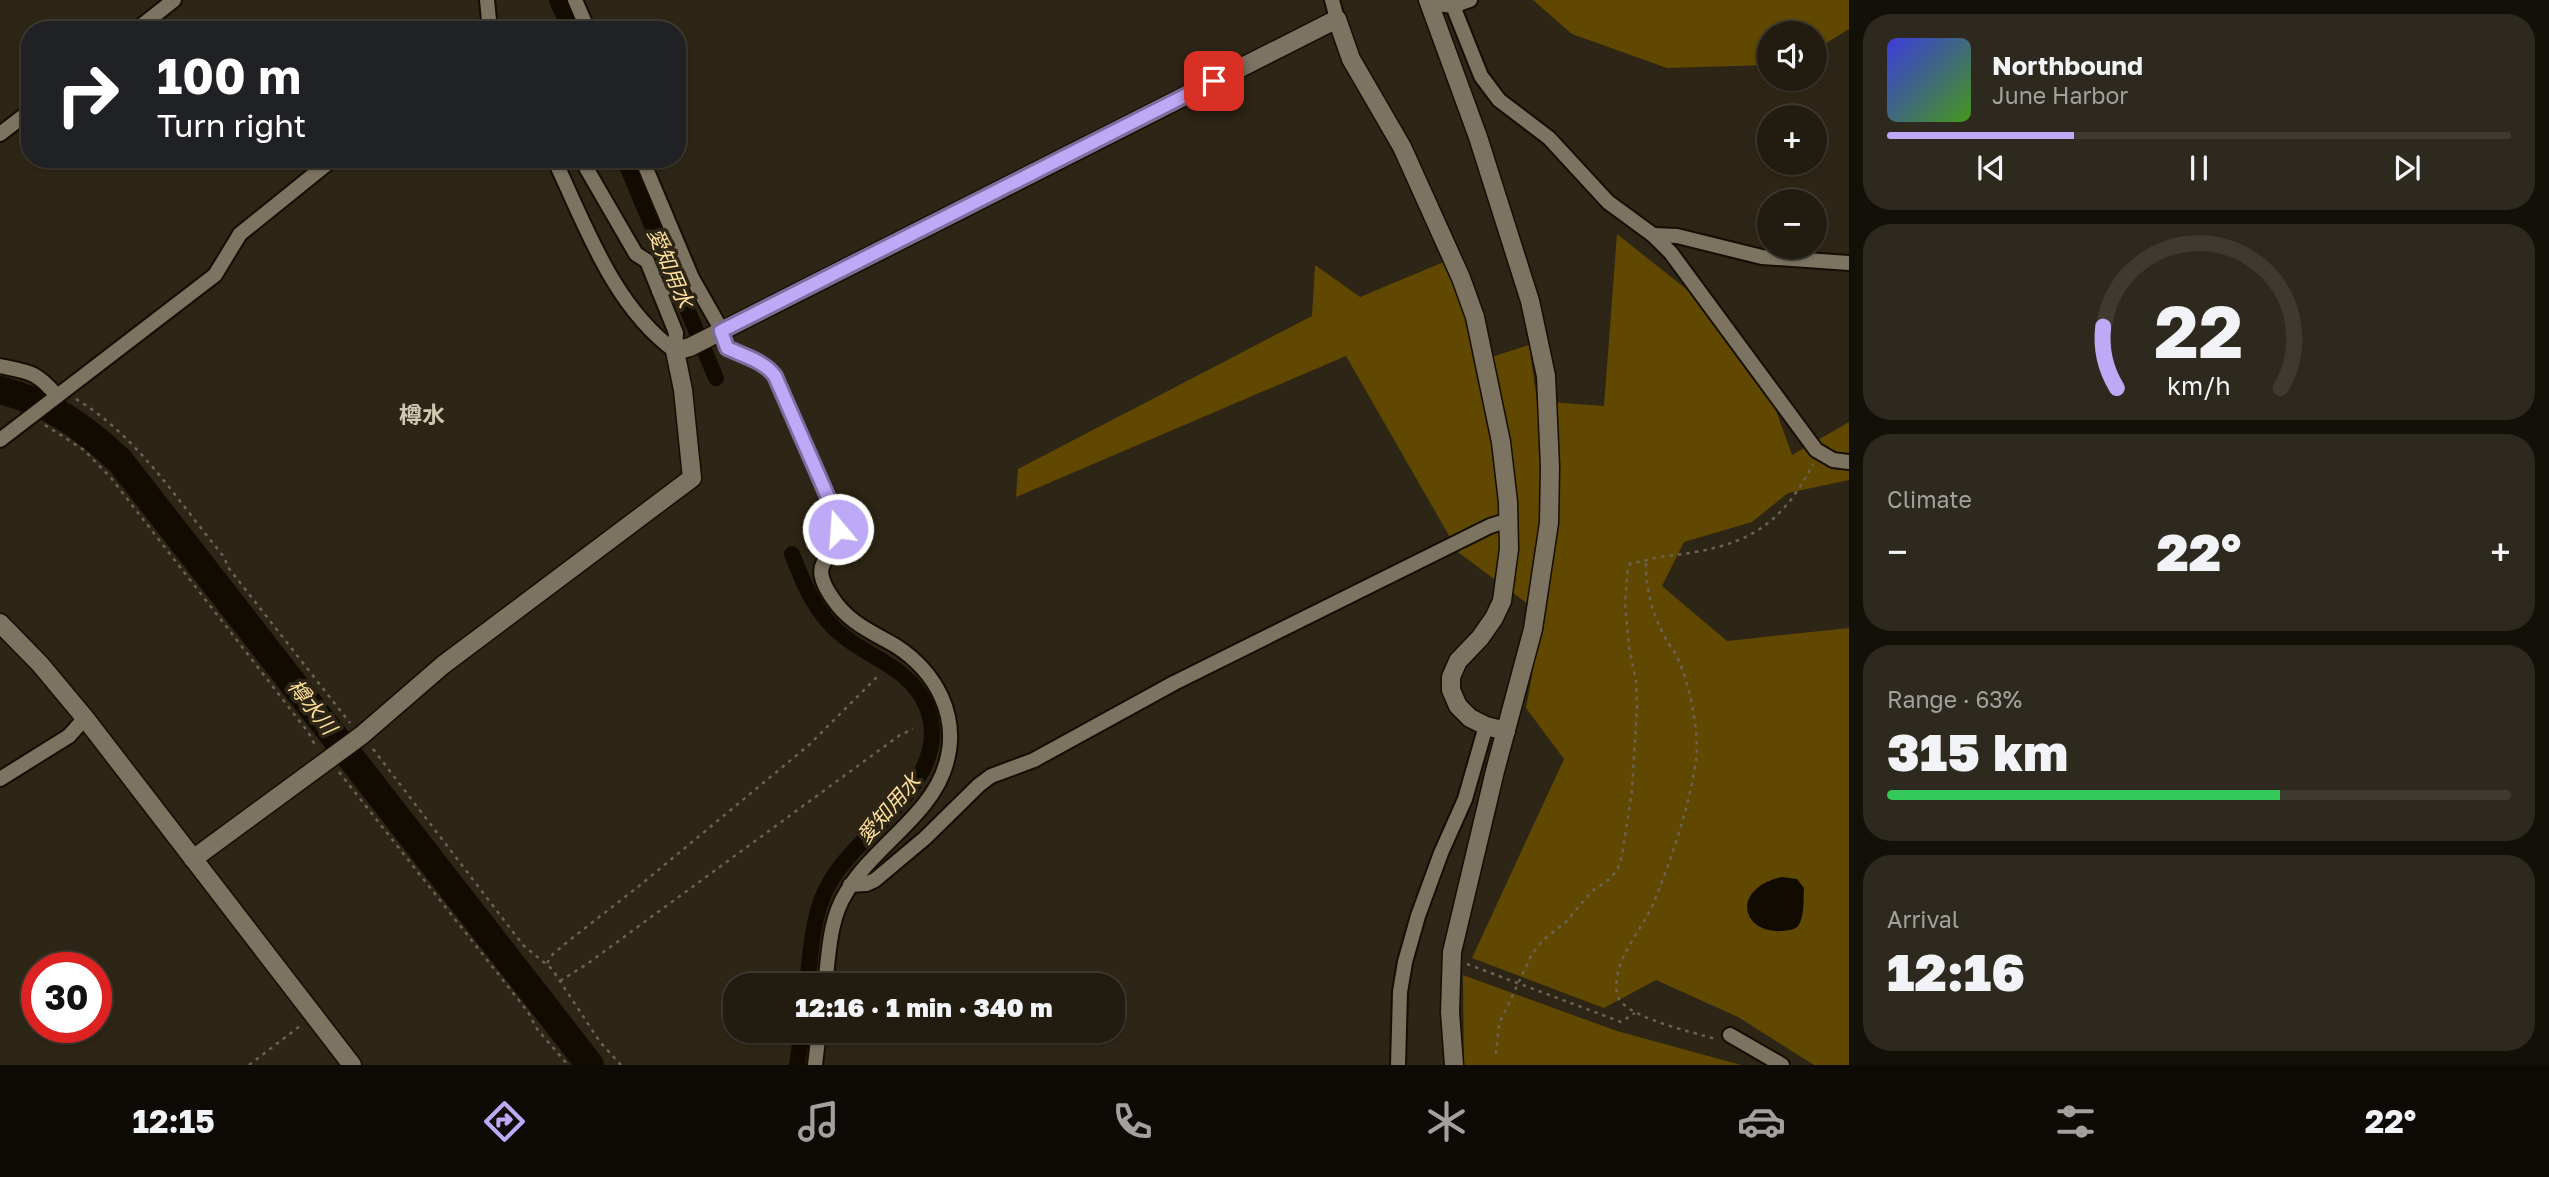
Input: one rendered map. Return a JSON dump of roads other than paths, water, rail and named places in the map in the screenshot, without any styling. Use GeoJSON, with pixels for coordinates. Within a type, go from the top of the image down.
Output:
{"type":"FeatureCollection","features":[{"type":"Feature","properties":{"kind":"street"},"geometry":{"type":"LineString","coordinates":[[147,21],[174,0]]}},
{"type":"Feature","properties":{"kind":"street"},"geometry":{"type":"LineString","coordinates":[[487,0],[489,21]]}},
{"type":"Feature","properties":{"kind":"street"},"geometry":{"type":"LineString","coordinates":[[575,0],[584,21]]}},
{"type":"Feature","properties":{"kind":"street"},"geometry":{"type":"LineString","coordinates":[[1332,0],[1351,58],[1402,147],[1461,278],[1475,317],[1501,442],[1510,550],[1502,601],[1480,638],[1458,661],[1451,677],[1451,690],[1458,706],[1470,718],[1506,731]]}},
{"type":"Feature","properties":{"kind":"street"},"geometry":{"type":"LineString","coordinates":[[1428,1],[1453,6],[1470,0]]}},
{"type":"Feature","properties":{"kind":"street"},"geometry":{"type":"LineString","coordinates":[[1428,1],[1478,136],[1526,288],[1546,376],[1550,467],[1549,523],[1533,629],[1452,952],[1450,1012],[1454,1065]]}},
{"type":"Feature","properties":{"kind":"street"},"geometry":{"type":"LineString","coordinates":[[1453,6],[1481,76],[1499,100],[1549,138],[1608,202],[1653,235],[1671,253],[1819,453],[1833,460],[1849,462]]}},
{"type":"Feature","properties":{"kind":"street"},"geometry":{"type":"LineString","coordinates":[[558,168],[612,280],[642,321],[661,341],[682,349],[1337,19]]}},
{"type":"Feature","properties":{"kind":"street"},"geometry":{"type":"LineString","coordinates":[[0,134],[21,118]]}},
{"type":"Feature","properties":{"kind":"street"},"geometry":{"type":"LineString","coordinates":[[0,440],[215,275],[240,234],[322,168]]}},
{"type":"Feature","properties":{"kind":"street"},"geometry":{"type":"LineString","coordinates":[[193,859],[362,735],[443,666],[692,478],[683,390],[682,349],[647,261],[636,254],[586,168]]}},
{"type":"Feature","properties":{"kind":"street"},"geometry":{"type":"LineString","coordinates":[[646,168],[718,332],[727,348],[761,363],[775,376],[834,511],[838,529],[836,542],[820,567],[820,579],[848,617],[918,662],[940,692],[947,711],[950,744],[939,781],[928,800],[868,862],[850,885],[834,919],[827,973]]}},
{"type":"Feature","properties":{"kind":"street"},"geometry":{"type":"LineString","coordinates":[[1653,235],[1676,236],[1762,257],[1849,263]]}},
{"type":"Feature","properties":{"kind":"street"},"geometry":{"type":"LineString","coordinates":[[659,291],[692,278]]}},
{"type":"Feature","properties":{"kind":"street"},"geometry":{"type":"LineString","coordinates":[[0,366],[34,373],[58,396]]}},
{"type":"Feature","properties":{"kind":"street"},"geometry":{"type":"LineString","coordinates":[[850,885],[866,884],[875,880],[925,838],[991,776],[1034,760],[1285,626],[1490,526],[1509,520]]}},
{"type":"Feature","properties":{"kind":"street"},"geometry":{"type":"LineString","coordinates":[[0,623],[40,664],[85,718],[352,1065]]}},
{"type":"Feature","properties":{"kind":"street"},"geometry":{"type":"LineString","coordinates":[[0,779],[69,736],[85,718]]}},
{"type":"Feature","properties":{"kind":"street"},"geometry":{"type":"LineString","coordinates":[[1398,1065],[1400,992],[1405,962],[1432,878],[1465,799],[1486,726]]}},
{"type":"Feature","properties":{"kind":"street"},"geometry":{"type":"LineString","coordinates":[[1730,1035],[1782,1065]]}},
{"type":"Feature","properties":{"kind":"street"},"geometry":{"type":"LineString","coordinates":[[815,1065],[818,1043]]}},
{"type":"Feature","properties":{"kind":"waterway","name":"愛知用水"},"geometry":{"type":"LineString","coordinates":[[557,0],[566,21]]}},
{"type":"Feature","properties":{"kind":"waterway","name":"愛知用水"},"geometry":{"type":"LineString","coordinates":[[628,168],[716,378]]}},
{"type":"Feature","properties":{"kind":"waterway","name":"樽水川"},"geometry":{"type":"LineString","coordinates":[[0,390],[35,402],[65,417],[120,461],[590,1065]]}},
{"type":"Feature","properties":{"kind":"waterway","name":"愛知用水"},"geometry":{"type":"LineString","coordinates":[[792,554],[812,598],[833,627],[900,673],[919,692],[926,705],[932,731],[928,756],[917,779],[901,801],[844,862],[830,882],[819,906],[808,973]]}},
{"type":"Feature","properties":{"kind":"waterway","name":"愛知用水"},"geometry":{"type":"LineString","coordinates":[[797,1065],[800,1043]]}},
{"type":"Feature","properties":{"kind":"district","name":"樽水"},"geometry":{"type":"Point","coordinates":[422,415]}}]}
